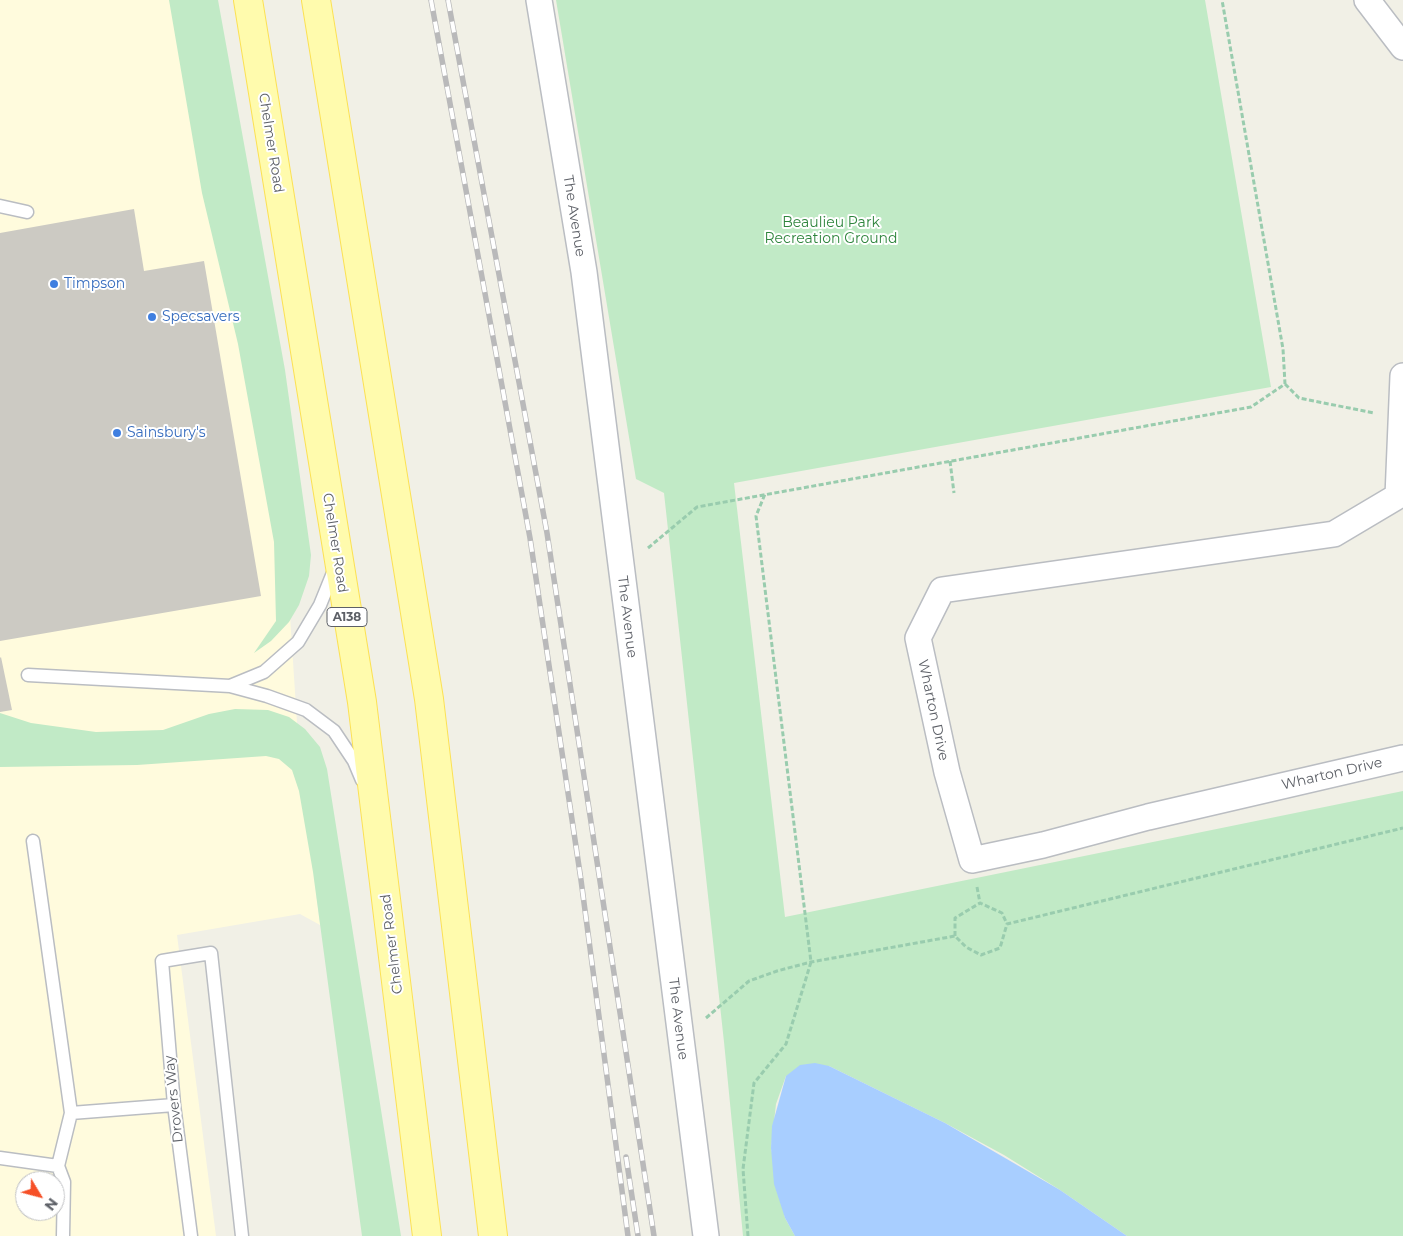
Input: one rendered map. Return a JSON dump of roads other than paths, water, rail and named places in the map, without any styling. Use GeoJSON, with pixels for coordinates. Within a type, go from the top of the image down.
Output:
{"type":"FeatureCollection","features":[{"type":"Feature","properties":{"kind":"main road","name":"Chelmer Road"},"geometry":{"type":"LineString","coordinates":[[248,0],[362,702],[428,1236]]}},
{"type":"Feature","properties":{"kind":"main road"},"geometry":{"type":"LineString","coordinates":[[316,0],[429,699],[493,1236]]}},
{"type":"Feature","properties":{"kind":"street","name":"The Avenue"},"geometry":{"type":"LineString","coordinates":[[539,0],[584,272],[706,1236]]}},
{"type":"Feature","properties":{"kind":"street"},"geometry":{"type":"LineString","coordinates":[[1367,0],[1403,47]]}},
{"type":"Feature","properties":{"kind":"street","name":"Wharton Drive"},"geometry":{"type":"LineString","coordinates":[[1403,376],[1400,498],[1334,534],[942,590],[918,638],[947,772],[972,860],[1043,845],[1148,817],[1403,758]]}},
{"type":"Feature","properties":{"kind":"lane"},"geometry":{"type":"LineString","coordinates":[[0,206],[27,212]]}},
{"type":"Feature","properties":{"kind":"lane"},"geometry":{"type":"LineString","coordinates":[[230,686],[264,672],[298,642],[320,606],[338,560]]}},
{"type":"Feature","properties":{"kind":"lane"},"geometry":{"type":"LineString","coordinates":[[28,675],[230,686],[267,696],[306,710],[334,731],[354,761],[377,817]]}},
{"type":"Feature","properties":{"kind":"lane"},"geometry":{"type":"LineString","coordinates":[[33,841],[71,1113],[58,1166],[64,1182],[63,1236]]}},
{"type":"Feature","properties":{"kind":"lane","name":"Drovers Way"},"geometry":{"type":"LineString","coordinates":[[191,1236],[174,1105],[162,961],[211,953],[242,1236]]}},
{"type":"Feature","properties":{"kind":"lane"},"geometry":{"type":"LineString","coordinates":[[71,1113],[174,1105]]}},
{"type":"Feature","properties":{"kind":"lane"},"geometry":{"type":"LineString","coordinates":[[0,1158],[58,1166]]}},
{"type":"Feature","properties":{"kind":"water"},"geometry":{"type":"Polygon","coordinates":[[[815,1063],[829,1066],[945,1123],[1060,1190],[1127,1236],[795,1236],[785,1218],[774,1184],[771,1148],[772,1126],[786,1076],[800,1065],[815,1063]]]}},
{"type":"Feature","properties":{"kind":"railway"},"geometry":{"type":"LineString","coordinates":[[431,0],[530,538],[581,880],[628,1236]]}},
{"type":"Feature","properties":{"kind":"railway"},"geometry":{"type":"LineString","coordinates":[[448,0],[547,533],[654,1236]]}},
{"type":"Feature","properties":{"kind":"railway"},"geometry":{"type":"LineString","coordinates":[[626,1157],[638,1236]]}},
{"type":"Feature","properties":{"kind":"place","name":"Timpson"},"geometry":{"type":"Point","coordinates":[54,284]}},
{"type":"Feature","properties":{"kind":"place","name":"Specsavers"},"geometry":{"type":"Point","coordinates":[152,317]}},
{"type":"Feature","properties":{"kind":"place","name":"Sainsbury's"},"geometry":{"type":"Point","coordinates":[117,433]}},
{"type":"Feature","properties":{"kind":"park label","name":"Beaulieu Park Recreation Ground"},"geometry":{"type":"Point","coordinates":[831,232]}}]}
